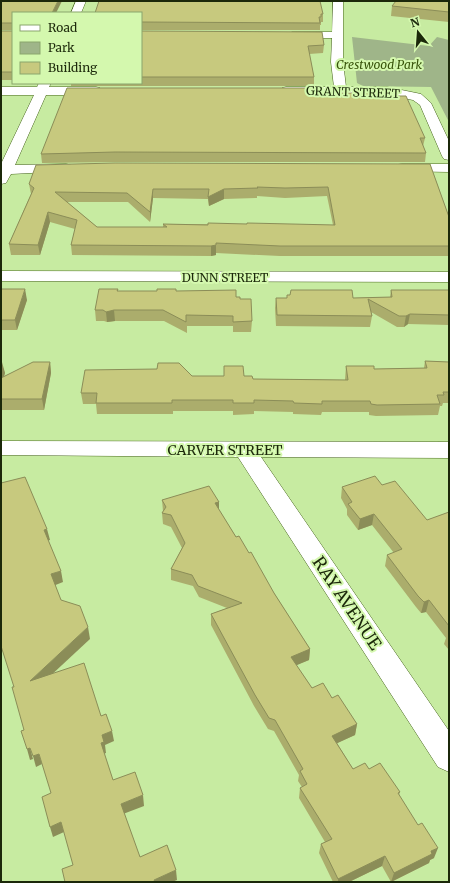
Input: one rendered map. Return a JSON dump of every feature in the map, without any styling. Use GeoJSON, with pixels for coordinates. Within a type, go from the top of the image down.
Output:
{"type":"FeatureCollection","features":[{"type":"Feature","properties":{"kind":"street"},"geometry":{"type":"LineString","coordinates":[[76,12],[82,1]]}},
{"type":"Feature","properties":{"kind":"street"},"geometry":{"type":"LineString","coordinates":[[338,1],[337,62],[340,91]]}},
{"type":"Feature","properties":{"kind":"street"},"geometry":{"type":"LineString","coordinates":[[284,34],[338,35]]}},
{"type":"Feature","properties":{"kind":"street"},"geometry":{"type":"LineString","coordinates":[[43,87],[3,174],[77,168]]}},
{"type":"Feature","properties":{"kind":"street"},"geometry":{"type":"LineString","coordinates":[[1,91],[43,87],[104,91]]}},
{"type":"Feature","properties":{"kind":"street","name":"GRANT STREET"},"geometry":{"type":"LineString","coordinates":[[277,91],[387,91],[417,97],[425,103],[449,156]]}},
{"type":"Feature","properties":{"kind":"street"},"geometry":{"type":"LineString","coordinates":[[386,168],[449,168]]}},
{"type":"Feature","properties":{"kind":"street","name":"DUNN STREET"},"geometry":{"type":"LineString","coordinates":[[1,276],[449,277]]}},
{"type":"Feature","properties":{"kind":"street","name":"CARVER STREET"},"geometry":{"type":"LineString","coordinates":[[1,448],[449,450]]}},
{"type":"Feature","properties":{"kind":"street","name":"RAY AVENUE"},"geometry":{"type":"LineString","coordinates":[[245,450],[449,757]]}},
{"type":"Feature","properties":{"kind":"green space","name":"Crestwood Park"},"geometry":{"type":"Polygon","coordinates":[[[352,37],[429,46],[437,37],[449,40],[449,122],[431,87],[363,86],[357,83],[352,37]]]}},
{"type":"Feature","properties":{"kind":"building"},"geometry":{"type":"Polygon","coordinates":[[[1,1],[58,1],[52,12],[12,12],[12,23],[1,23],[1,1]]]}},
{"type":"Feature","properties":{"kind":"building"},"geometry":{"type":"Polygon","coordinates":[[[99,1],[320,1],[323,14],[319,17],[320,23],[142,22],[142,12],[95,12],[99,1]]]}},
{"type":"Feature","properties":{"kind":"building"},"geometry":{"type":"Polygon","coordinates":[[[396,1],[449,1],[449,12],[392,6],[396,1]]]}},
{"type":"Feature","properties":{"kind":"building"},"geometry":{"type":"Polygon","coordinates":[[[1,31],[12,31],[12,72],[1,72],[1,31]]]}},
{"type":"Feature","properties":{"kind":"building"},"geometry":{"type":"Polygon","coordinates":[[[142,31],[322,32],[324,45],[308,46],[314,77],[142,77],[142,31]]]}},
{"type":"Feature","properties":{"kind":"building"},"geometry":{"type":"Polygon","coordinates":[[[67,88],[316,88],[317,93],[372,93],[373,96],[406,96],[425,138],[420,138],[426,153],[115,152],[41,154],[67,88]]]}},
{"type":"Feature","properties":{"kind":"building"},"geometry":{"type":"Polygon","coordinates":[[[115,163],[430,164],[449,217],[449,246],[280,246],[216,243],[216,245],[211,246],[71,245],[77,220],[48,212],[38,245],[9,244],[34,188],[29,184],[36,165],[115,163]],[[257,187],[258,188],[224,189],[208,197],[209,189],[153,189],[150,212],[127,193],[55,192],[97,227],[167,227],[163,224],[208,225],[208,223],[335,225],[328,187],[257,187]]]}},
{"type":"Feature","properties":{"kind":"building"},"geometry":{"type":"Polygon","coordinates":[[[1,289],[25,289],[15,320],[1,320],[1,289]]]}},
{"type":"Feature","properties":{"kind":"building"},"geometry":{"type":"Polygon","coordinates":[[[99,289],[118,289],[117,291],[157,291],[157,289],[176,289],[176,291],[236,290],[236,297],[240,297],[240,299],[251,299],[252,321],[233,322],[233,316],[186,315],[186,322],[163,310],[114,310],[106,312],[103,310],[95,310],[99,289]]]}},
{"type":"Feature","properties":{"kind":"building"},"geometry":{"type":"Polygon","coordinates":[[[291,290],[352,290],[353,298],[392,297],[391,290],[449,290],[449,315],[410,314],[406,316],[399,316],[368,299],[372,316],[277,315],[276,298],[287,298],[287,295],[290,295],[291,290]]]}},
{"type":"Feature","properties":{"kind":"building"},"geometry":{"type":"Polygon","coordinates":[[[425,361],[449,362],[449,392],[443,392],[444,395],[437,395],[440,404],[377,405],[371,404],[370,401],[322,401],[322,404],[294,403],[293,401],[254,400],[254,403],[233,403],[233,400],[172,400],[172,403],[96,403],[97,393],[81,393],[85,370],[157,369],[158,363],[179,363],[192,376],[224,376],[224,366],[243,366],[244,376],[252,376],[253,379],[348,380],[346,366],[374,366],[374,369],[427,368],[425,361]]]}},
{"type":"Feature","properties":{"kind":"building"},"geometry":{"type":"Polygon","coordinates":[[[33,362],[50,362],[42,399],[1,399],[1,378],[33,362]]]}},
{"type":"Feature","properties":{"kind":"building"},"geometry":{"type":"Polygon","coordinates":[[[375,476],[382,485],[395,481],[427,520],[449,512],[449,626],[429,600],[424,602],[418,596],[387,555],[402,549],[374,514],[360,519],[348,504],[352,502],[342,487],[375,476]]]}},
{"type":"Feature","properties":{"kind":"building"},"geometry":{"type":"Polygon","coordinates":[[[25,477],[47,529],[44,530],[61,571],[51,574],[61,600],[80,606],[88,627],[30,681],[84,663],[101,716],[106,714],[112,731],[102,735],[104,742],[101,743],[113,780],[135,772],[143,795],[121,804],[140,857],[167,845],[176,870],[154,880],[155,882],[65,882],[62,869],[73,865],[61,822],[50,827],[42,797],[51,793],[39,754],[33,756],[30,748],[27,749],[21,731],[24,730],[12,687],[14,687],[1,646],[1,483],[25,477]]]}},
{"type":"Feature","properties":{"kind":"building"},"geometry":{"type":"Polygon","coordinates":[[[209,486],[219,502],[215,503],[236,537],[239,536],[249,553],[251,552],[274,593],[310,649],[291,657],[312,688],[323,683],[332,698],[338,695],[357,724],[332,736],[353,769],[365,763],[369,769],[380,763],[400,792],[398,793],[418,825],[422,823],[438,848],[431,851],[432,854],[394,873],[385,856],[338,879],[321,844],[332,839],[300,788],[307,784],[300,771],[303,769],[275,720],[269,718],[255,695],[211,614],[242,603],[198,586],[192,575],[171,569],[185,543],[171,515],[162,513],[166,507],[162,500],[209,486]]]}}]}
